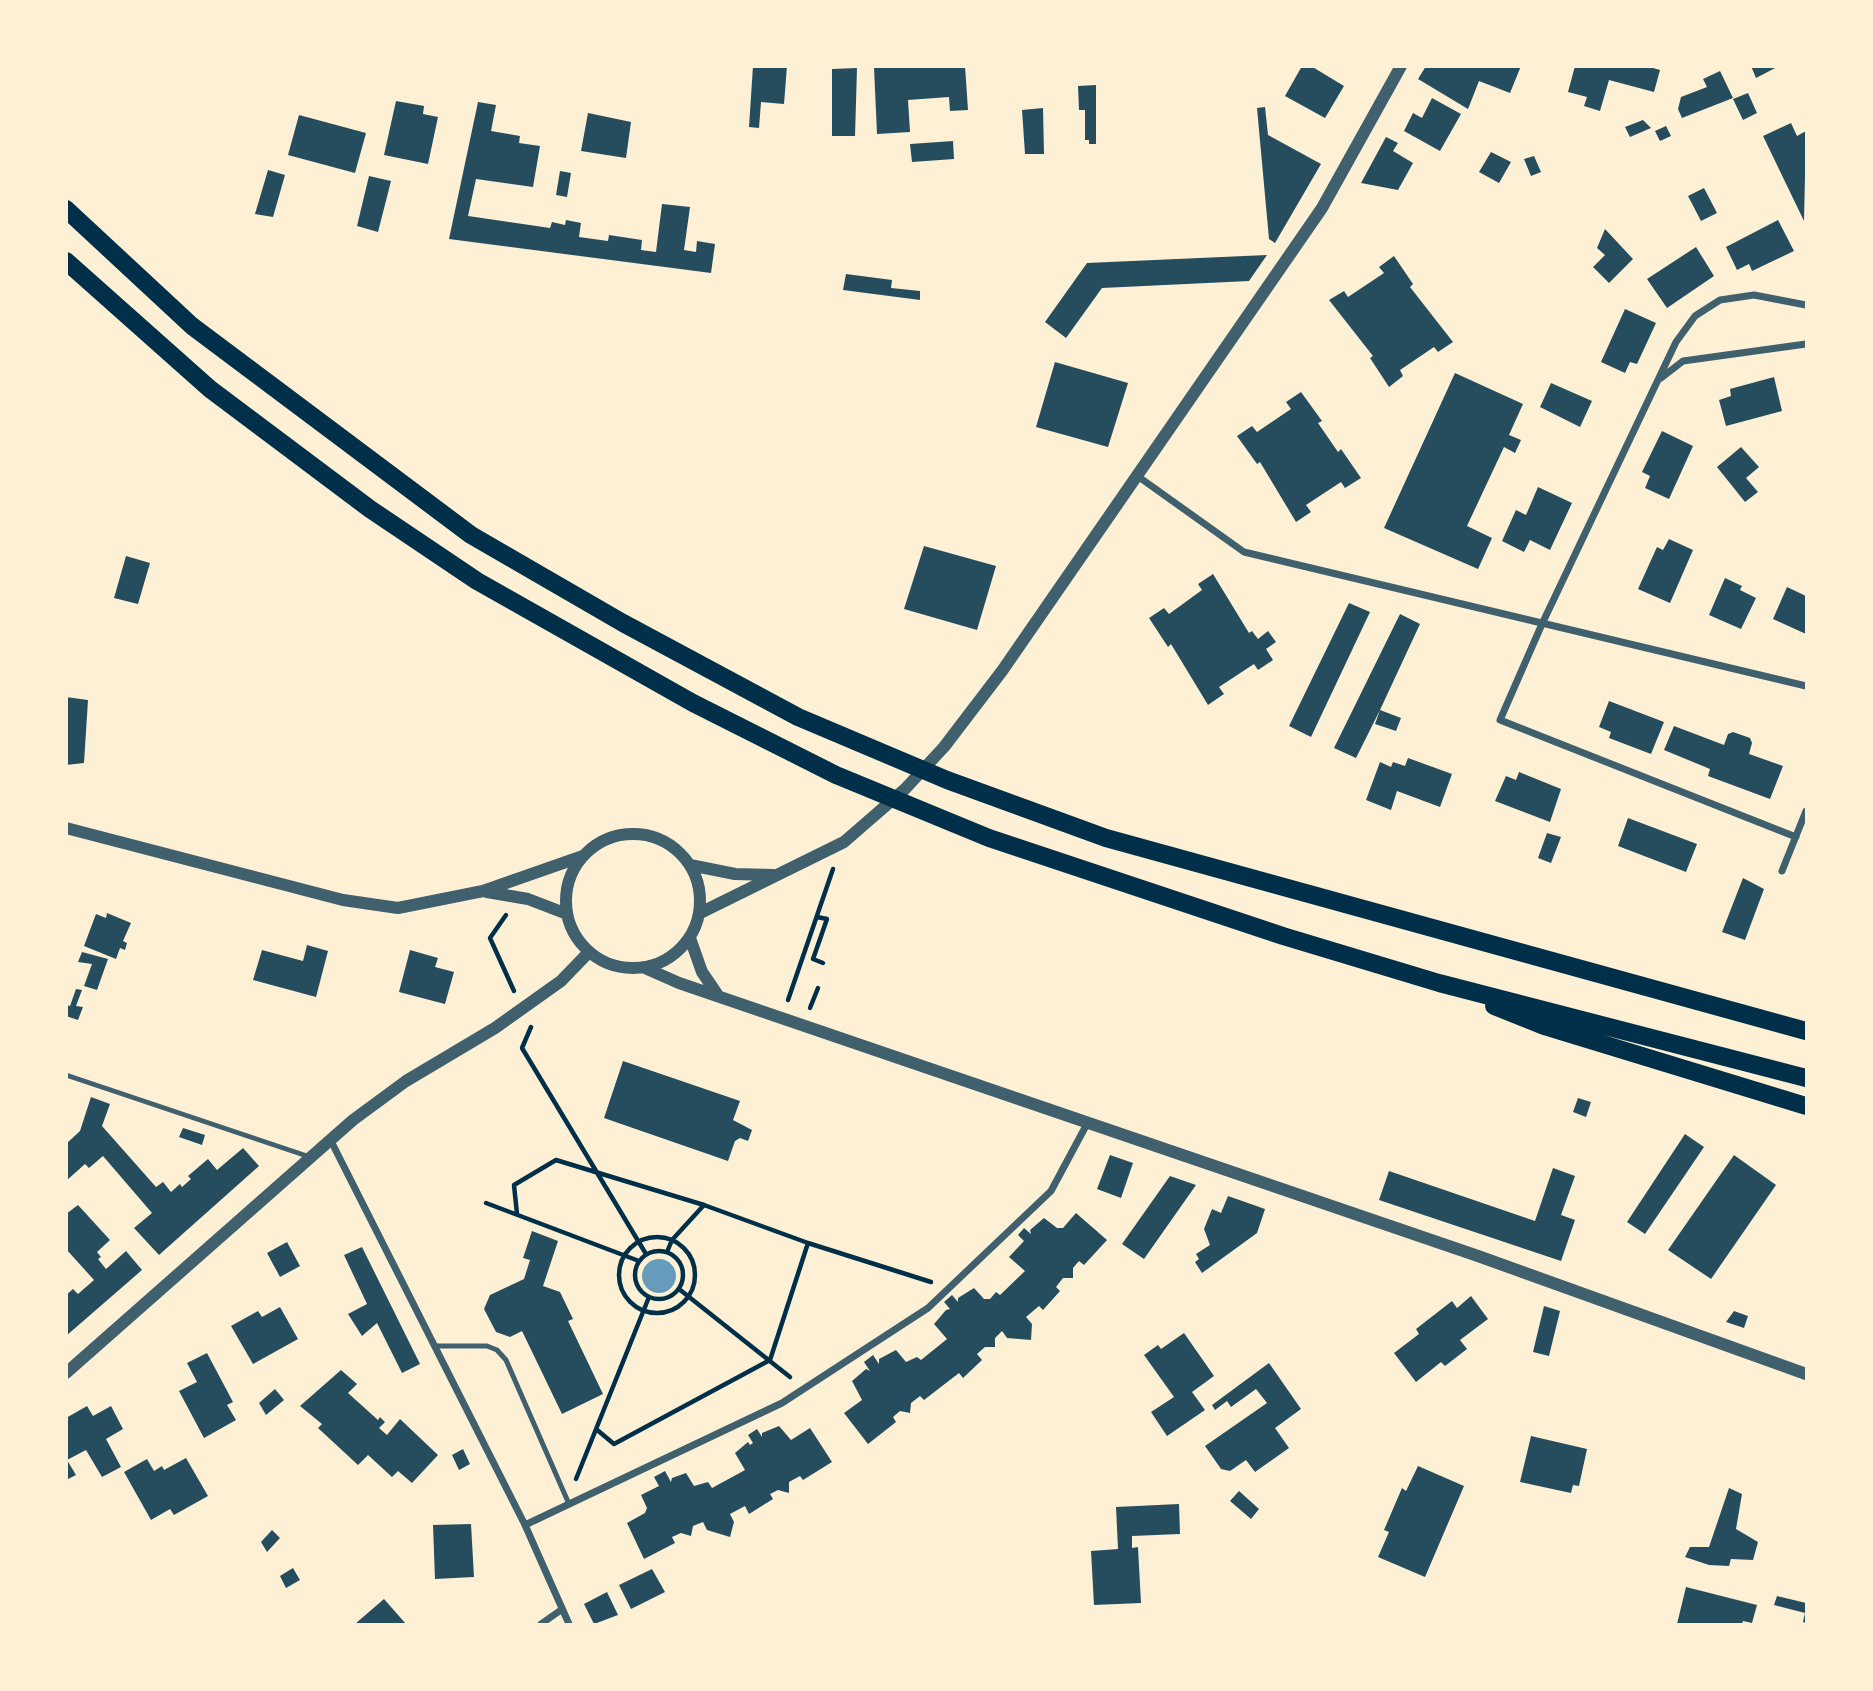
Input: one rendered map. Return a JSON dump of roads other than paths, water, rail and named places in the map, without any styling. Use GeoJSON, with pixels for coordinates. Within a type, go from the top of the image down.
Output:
{"type":"FeatureCollection","features":[{"type":"Feature","properties":{"kind":"main road"},"geometry":{"type":"LineString","coordinates":[[66,209],[192,326],[471,535],[624,623],[798,717],[947,780],[1106,838],[1807,1031]]}},
{"type":"Feature","properties":{"kind":"main road"},"geometry":{"type":"LineString","coordinates":[[66,261],[210,389],[370,509],[477,580],[693,703],[836,775],[989,838],[1283,936],[1439,983],[1807,1077]]}},
{"type":"Feature","properties":{"kind":"main road"},"geometry":{"type":"LineString","coordinates":[[1439,983],[1544,1027],[1807,1106]]}},
{"type":"Feature","properties":{"kind":"street"},"geometry":{"type":"LineString","coordinates":[[700,913],[773,876],[826,854],[841,844],[867,826],[944,747],[1002,671],[1322,208],[1401,66]]}},
{"type":"Feature","properties":{"kind":"street"},"geometry":{"type":"LineString","coordinates":[[1796,837],[1500,720],[1652,389],[1676,342],[1695,316],[1720,300],[1755,295],[1807,305]]}},
{"type":"Feature","properties":{"kind":"street"},"geometry":{"type":"LineString","coordinates":[[1652,389],[1664,373],[1683,361],[1807,344]]}},
{"type":"Feature","properties":{"kind":"street"},"geometry":{"type":"LineString","coordinates":[[1136,475],[1244,552],[1807,686]]}},
{"type":"Feature","properties":{"kind":"street"},"geometry":{"type":"LineString","coordinates":[[1782,871],[1807,811]]}},
{"type":"Feature","properties":{"kind":"street"},"geometry":{"type":"LineString","coordinates":[[66,828],[370,906],[398,908],[483,891],[583,856],[615,836],[639,834],[674,847],[690,865],[698,880],[700,913],[690,938],[671,958],[645,968]]}},
{"type":"Feature","properties":{"kind":"street"},"geometry":{"type":"LineString","coordinates":[[583,856],[570,877],[567,914],[577,939],[589,952],[609,964],[645,968],[720,997],[1478,1256],[1807,1374]]}},
{"type":"Feature","properties":{"kind":"street"},"geometry":{"type":"LineString","coordinates":[[690,865],[735,874],[773,876]]}},
{"type":"Feature","properties":{"kind":"street"},"geometry":{"type":"LineString","coordinates":[[483,891],[519,896],[567,914]]}},
{"type":"Feature","properties":{"kind":"street"},"geometry":{"type":"LineString","coordinates":[[690,938],[702,972],[720,997]]}},
{"type":"Feature","properties":{"kind":"street"},"geometry":{"type":"LineString","coordinates":[[66,1373],[331,1141],[405,1081],[561,981],[589,952]]}},
{"type":"Feature","properties":{"kind":"street"},"geometry":{"type":"LineString","coordinates":[[525,1525],[782,1403],[928,1308],[1051,1191],[1088,1122]]}},
{"type":"Feature","properties":{"kind":"street"},"geometry":{"type":"LineString","coordinates":[[331,1141],[525,1525],[569,1625]]}},
{"type":"Feature","properties":{"kind":"street"},"geometry":{"type":"LineString","coordinates":[[541,1625],[561,1610]]}},
{"type":"Feature","properties":{"kind":"lane"},"geometry":{"type":"LineString","coordinates":[[66,1075],[313,1158]]}},
{"type":"Feature","properties":{"kind":"lane"},"geometry":{"type":"LineString","coordinates":[[435,1346],[474,1344],[497,1350],[520,1387],[569,1504]]}},
{"type":"Feature","properties":{"kind":"water"},"geometry":{"type":"Polygon","coordinates":[[[659,1259],[671,1264],[676,1276],[671,1288],[659,1293],[647,1288],[642,1276],[647,1264],[659,1259]]]}}]}
